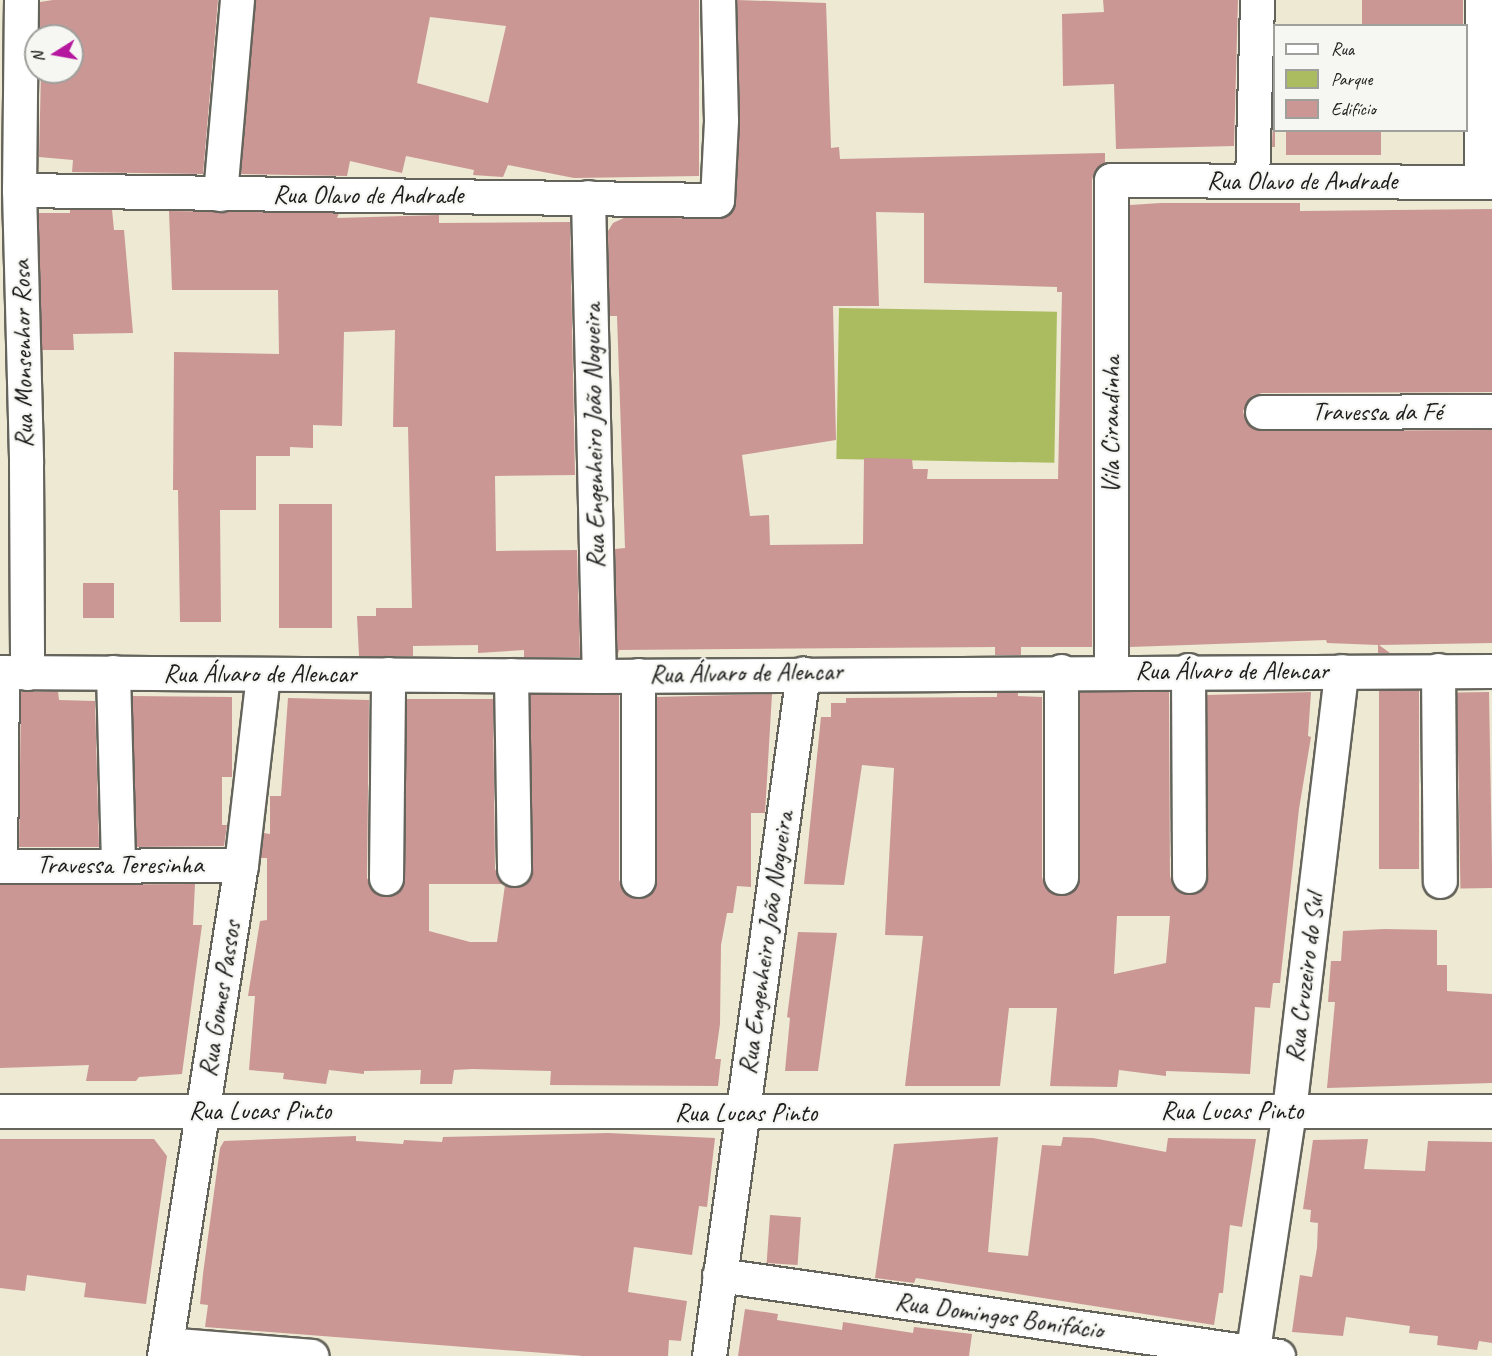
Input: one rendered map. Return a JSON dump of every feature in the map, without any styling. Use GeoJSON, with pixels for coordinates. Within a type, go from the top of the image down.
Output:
{"type":"FeatureCollection","features":[{"type":"Feature","properties":{"kind":"street","name":"Rua Monsenhor Rosa"},"geometry":{"type":"LineString","coordinates":[[0,866],[10,672],[26,440],[18,190],[21,0]]}},
{"type":"Feature","properties":{"kind":"street"},"geometry":{"type":"LineString","coordinates":[[220,194],[237,0]]}},
{"type":"Feature","properties":{"kind":"street","name":"Rua Olavo de Andrade"},"geometry":{"type":"LineString","coordinates":[[18,190],[717,200],[721,120],[718,0]]}},
{"type":"Feature","properties":{"kind":"street"},"geometry":{"type":"LineString","coordinates":[[1252,181],[1257,0]]}},
{"type":"Feature","properties":{"kind":"street"},"geometry":{"type":"LineString","coordinates":[[1482,0],[1486,182]]}},
{"type":"Feature","properties":{"kind":"street","name":"Rua Olavo de Andrade"},"geometry":{"type":"LineString","coordinates":[[1111,180],[1486,182]]}},
{"type":"Feature","properties":{"kind":"street","name":"Vila Cirandinha"},"geometry":{"type":"LineString","coordinates":[[1111,180],[1112,670]]}},
{"type":"Feature","properties":{"kind":"street","name":"Rua Engenheiro João Nogueira"},"geometry":{"type":"LineString","coordinates":[[588,197],[600,676]]}},
{"type":"Feature","properties":{"kind":"street","name":"Travessa da Fé"},"geometry":{"type":"LineString","coordinates":[[1263,412],[1492,411]]}},
{"type":"Feature","properties":{"kind":"street","name":"Rua Álvaro de Alencar"},"geometry":{"type":"LineString","coordinates":[[10,672],[263,676],[388,674],[600,676],[1112,670],[1492,671]]}},
{"type":"Feature","properties":{"kind":"street"},"geometry":{"type":"LineString","coordinates":[[1188,670],[1189,876]]}},
{"type":"Feature","properties":{"kind":"street"},"geometry":{"type":"LineString","coordinates":[[1438,670],[1440,881]]}},
{"type":"Feature","properties":{"kind":"street"},"geometry":{"type":"LineString","coordinates":[[1061,671],[1061,877]]}},
{"type":"Feature","properties":{"kind":"street","name":"Rua Cruzeiro do Sul"},"geometry":{"type":"LineString","coordinates":[[1261,1355],[1341,671]]}},
{"type":"Feature","properties":{"kind":"street"},"geometry":{"type":"LineString","coordinates":[[113,672],[118,864]]}},
{"type":"Feature","properties":{"kind":"street","name":"Rua Engenheiro João Nogueira"},"geometry":{"type":"LineString","coordinates":[[709,1356],[803,673]]}},
{"type":"Feature","properties":{"kind":"street"},"geometry":{"type":"LineString","coordinates":[[386,878],[388,674]]}},
{"type":"Feature","properties":{"kind":"street"},"geometry":{"type":"LineString","coordinates":[[511,675],[514,869]]}},
{"type":"Feature","properties":{"kind":"street"},"geometry":{"type":"LineString","coordinates":[[638,675],[638,880]]}},
{"type":"Feature","properties":{"kind":"street","name":"Rua Gomes Passos"},"geometry":{"type":"LineString","coordinates":[[165,1350],[241,865],[263,676]]}},
{"type":"Feature","properties":{"kind":"street","name":"Travessa Teresinha"},"geometry":{"type":"LineString","coordinates":[[0,866],[241,865]]}},
{"type":"Feature","properties":{"kind":"street","name":"Rua Lucas Pinto"},"geometry":{"type":"LineString","coordinates":[[0,1111],[743,1113],[1289,1110],[1492,1112]]}},
{"type":"Feature","properties":{"kind":"street","name":"Rua Domingos Bonifácio"},"geometry":{"type":"LineString","coordinates":[[719,1275],[1261,1355]]}},
{"type":"Feature","properties":{"kind":"street"},"geometry":{"type":"LineString","coordinates":[[165,1350],[312,1356]]}},
{"type":"Feature","properties":{"kind":"green space"},"geometry":{"type":"Polygon","coordinates":[[[839,308],[1057,312],[1054,463],[836,459],[839,308]]]}},
{"type":"Feature","properties":{"kind":"building"},"geometry":{"type":"Polygon","coordinates":[[[53,0],[218,0],[203,174],[72,172],[73,160],[39,157],[41,84],[84,84],[84,24],[39,24],[40,2],[53,0]]]}},
{"type":"Feature","properties":{"kind":"building"},"geometry":{"type":"Polygon","coordinates":[[[255,0],[699,0],[699,176],[574,178],[508,165],[503,177],[473,175],[474,170],[406,156],[402,173],[350,161],[347,176],[241,174],[255,0]],[[430,17],[417,83],[488,103],[506,26],[430,17]]]}},
{"type":"Feature","properties":{"kind":"building"},"geometry":{"type":"Polygon","coordinates":[[[737,0],[826,3],[831,148],[839,147],[840,159],[1105,153],[1105,163],[1095,170],[1092,180],[1092,647],[1021,647],[1021,655],[995,655],[995,647],[619,650],[617,657],[615,549],[625,548],[617,316],[609,316],[608,231],[613,223],[626,217],[717,219],[733,209],[740,121],[737,0]],[[876,212],[879,306],[833,306],[836,440],[742,455],[750,516],[769,515],[770,545],[863,544],[864,458],[912,459],[913,469],[928,469],[927,479],[1058,479],[1062,292],[1057,292],[1057,287],[924,283],[924,213],[876,212]]]}},
{"type":"Feature","properties":{"kind":"building"},"geometry":{"type":"Polygon","coordinates":[[[1103,0],[1238,0],[1234,146],[1116,149],[1114,84],[1063,86],[1062,14],[1104,12],[1103,0]]]}},
{"type":"Feature","properties":{"kind":"building"},"geometry":{"type":"Polygon","coordinates":[[[1362,0],[1463,0],[1463,24],[1362,24],[1362,0]]]}},
{"type":"Feature","properties":{"kind":"building"},"geometry":{"type":"Polygon","coordinates":[[[1273,120],[1275,147],[1272,147],[1273,120]]]}},
{"type":"Feature","properties":{"kind":"building"},"geometry":{"type":"Polygon","coordinates":[[[1286,132],[1381,132],[1381,155],[1286,155],[1286,132]]]}},
{"type":"Feature","properties":{"kind":"building"},"geometry":{"type":"Polygon","coordinates":[[[1300,203],[1300,211],[1492,209],[1492,392],[1262,393],[1252,396],[1243,411],[1246,422],[1262,431],[1492,430],[1492,643],[1379,645],[1390,653],[1378,653],[1378,645],[1327,643],[1326,640],[1130,647],[1130,205],[1300,203]]]}},
{"type":"Feature","properties":{"kind":"building"},"geometry":{"type":"Polygon","coordinates":[[[70,209],[112,210],[114,230],[124,230],[133,333],[73,334],[74,350],[42,350],[38,213],[70,213],[70,209]]]}},
{"type":"Feature","properties":{"kind":"building"},"geometry":{"type":"Polygon","coordinates":[[[169,211],[339,213],[337,218],[439,215],[439,223],[570,222],[575,475],[495,476],[496,551],[577,550],[580,657],[524,657],[524,650],[478,653],[478,645],[413,646],[413,656],[359,656],[357,616],[376,616],[376,608],[412,608],[408,427],[393,427],[395,330],[344,332],[342,426],[313,425],[313,448],[290,447],[290,456],[256,456],[256,510],[220,510],[221,622],[180,622],[178,490],[173,490],[174,352],[279,354],[278,290],[172,290],[169,211]]]}},
{"type":"Feature","properties":{"kind":"building"},"geometry":{"type":"Polygon","coordinates":[[[279,504],[332,504],[332,628],[279,628],[279,504]]]}},
{"type":"Feature","properties":{"kind":"building"},"geometry":{"type":"Polygon","coordinates":[[[83,583],[114,583],[114,618],[83,618],[83,583]]]}},
{"type":"Feature","properties":{"kind":"building"},"geometry":{"type":"Polygon","coordinates":[[[1379,690],[1419,690],[1419,869],[1379,869],[1379,690]]]}},
{"type":"Feature","properties":{"kind":"building"},"geometry":{"type":"Polygon","coordinates":[[[58,691],[59,700],[95,701],[99,847],[19,847],[21,692],[58,691]]]}},
{"type":"Feature","properties":{"kind":"building"},"geometry":{"type":"Polygon","coordinates":[[[1018,692],[1018,696],[1042,697],[1042,877],[1045,887],[1060,896],[1071,893],[1080,877],[1080,692],[1169,692],[1170,876],[1173,886],[1189,895],[1199,892],[1208,876],[1207,695],[1311,692],[1308,736],[1311,737],[1299,809],[1280,983],[1273,983],[1270,1008],[1255,1007],[1250,1074],[1166,1071],[1166,1076],[1119,1070],[1117,1087],[1050,1086],[1057,1008],[1009,1008],[1000,1086],[905,1086],[923,936],[885,935],[894,768],[862,765],[844,885],[804,884],[821,717],[831,717],[831,703],[846,703],[846,698],[997,697],[997,693],[1018,692]],[[1117,916],[1114,974],[1166,963],[1170,916],[1117,916]]]}},
{"type":"Feature","properties":{"kind":"building"},"geometry":{"type":"Polygon","coordinates":[[[1489,692],[1492,888],[1460,889],[1457,693],[1489,692]]]}},
{"type":"Feature","properties":{"kind":"building"},"geometry":{"type":"Polygon","coordinates":[[[530,694],[619,695],[619,880],[628,896],[639,899],[654,890],[657,880],[657,697],[772,694],[765,813],[751,813],[751,887],[737,886],[733,913],[727,913],[721,945],[720,1024],[715,1059],[721,1059],[718,1086],[550,1085],[551,1071],[472,1069],[454,1070],[452,1084],[420,1084],[421,1070],[364,1071],[364,1074],[329,1070],[326,1084],[283,1079],[284,1073],[249,1070],[255,996],[248,996],[260,921],[267,920],[267,858],[261,858],[264,833],[270,834],[270,796],[281,796],[288,698],[369,700],[367,878],[376,894],[386,897],[402,888],[405,878],[406,699],[493,699],[495,869],[503,884],[429,884],[429,931],[470,942],[497,942],[505,885],[523,885],[533,869],[530,694]]]}},
{"type":"Feature","properties":{"kind":"building"},"geometry":{"type":"Polygon","coordinates":[[[132,696],[232,697],[232,777],[222,777],[222,825],[227,825],[224,846],[136,847],[132,696]]]}},
{"type":"Feature","properties":{"kind":"building"},"geometry":{"type":"Polygon","coordinates":[[[195,884],[193,925],[202,925],[182,1074],[139,1077],[136,1081],[86,1081],[89,1065],[0,1068],[0,885],[195,884]]]}},
{"type":"Feature","properties":{"kind":"building"},"geometry":{"type":"Polygon","coordinates":[[[1437,930],[1437,965],[1447,965],[1447,991],[1492,994],[1492,1083],[1327,1088],[1335,1002],[1328,1002],[1331,961],[1341,961],[1343,931],[1437,930]]]}},
{"type":"Feature","properties":{"kind":"building"},"geometry":{"type":"Polygon","coordinates":[[[798,932],[837,933],[818,1071],[785,1071],[790,1018],[787,1017],[798,932]]]}},
{"type":"Feature","properties":{"kind":"building"},"geometry":{"type":"Polygon","coordinates":[[[608,1133],[715,1138],[707,1207],[699,1206],[692,1255],[634,1247],[628,1292],[687,1301],[681,1341],[669,1340],[668,1356],[583,1356],[205,1327],[208,1305],[200,1304],[203,1274],[220,1148],[224,1141],[356,1136],[356,1141],[403,1144],[404,1140],[442,1142],[443,1137],[608,1133]]]}},
{"type":"Feature","properties":{"kind":"building"},"geometry":{"type":"Polygon","coordinates":[[[998,1137],[988,1252],[1028,1256],[1042,1145],[1061,1146],[1063,1137],[1093,1138],[1166,1152],[1168,1138],[1256,1139],[1242,1227],[1230,1225],[1223,1293],[1219,1293],[1214,1325],[916,1278],[914,1283],[875,1278],[894,1144],[998,1137]]]}},
{"type":"Feature","properties":{"kind":"building"},"geometry":{"type":"Polygon","coordinates":[[[0,1139],[154,1139],[167,1156],[146,1304],[84,1297],[86,1283],[27,1275],[25,1291],[0,1288],[0,1139]]]}},
{"type":"Feature","properties":{"kind":"building"},"geometry":{"type":"Polygon","coordinates":[[[1368,1139],[1364,1169],[1425,1171],[1428,1141],[1492,1142],[1492,1343],[1479,1341],[1477,1350],[1437,1345],[1438,1336],[1409,1333],[1410,1326],[1346,1317],[1343,1336],[1292,1332],[1300,1275],[1312,1277],[1317,1248],[1318,1223],[1310,1222],[1311,1210],[1303,1209],[1313,1140],[1368,1139]]]}},
{"type":"Feature","properties":{"kind":"building"},"geometry":{"type":"Polygon","coordinates":[[[770,1215],[801,1217],[798,1265],[767,1263],[770,1215]]]}},
{"type":"Feature","properties":{"kind":"building"},"geometry":{"type":"Polygon","coordinates":[[[745,1309],[778,1314],[777,1320],[842,1330],[843,1322],[913,1333],[914,1327],[972,1334],[969,1356],[738,1356],[745,1309]]]}}]}
